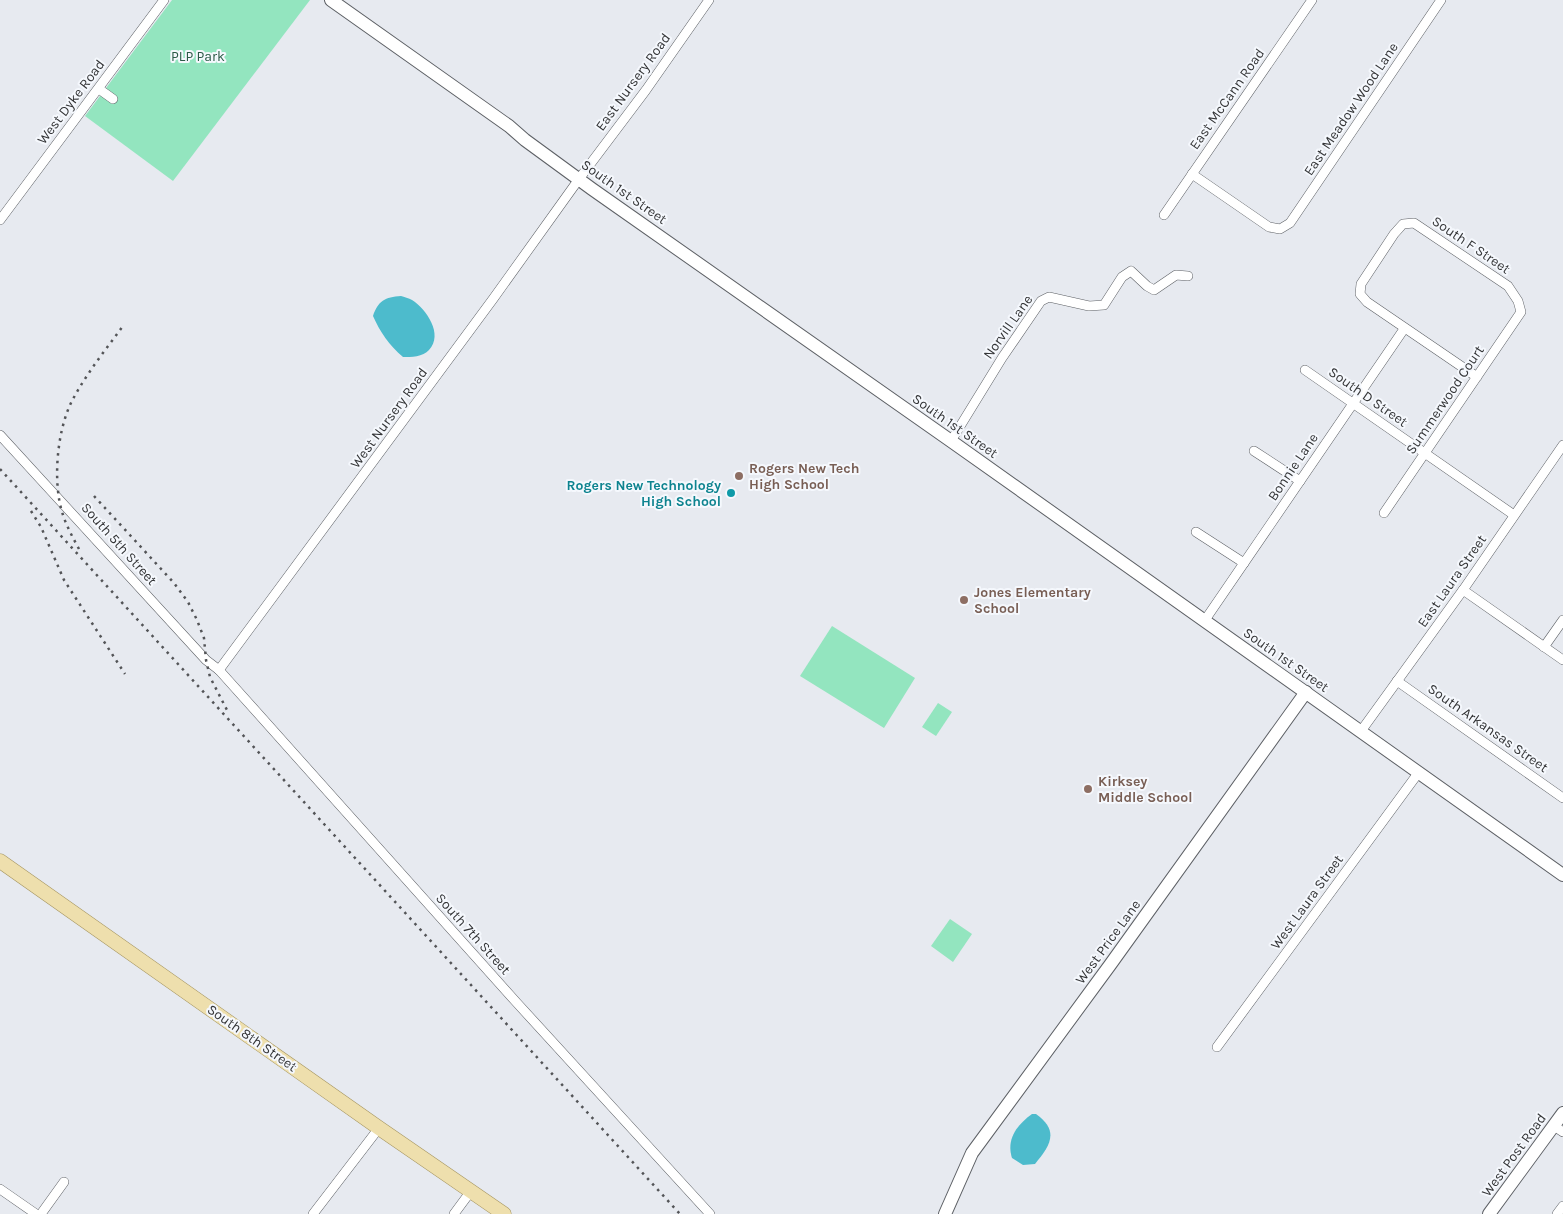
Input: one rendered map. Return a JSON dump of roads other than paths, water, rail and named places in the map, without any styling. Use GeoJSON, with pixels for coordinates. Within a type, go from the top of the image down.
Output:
{"type":"FeatureCollection","features":[{"type":"Feature","properties":{"kind":"main road","name":"South 1st Street"},"geometry":{"type":"LineString","coordinates":[[331,0],[509,126],[525,140],[579,179],[1563,875]]}},
{"type":"Feature","properties":{"kind":"main road","name":"West Price Lane"},"geometry":{"type":"LineString","coordinates":[[944,1214],[972,1153],[1116,958],[1306,692]]}},
{"type":"Feature","properties":{"kind":"main road","name":"South 8th Street"},"geometry":{"type":"LineString","coordinates":[[0,860],[504,1214]]}},
{"type":"Feature","properties":{"kind":"main road","name":"West Post Road"},"geometry":{"type":"LineString","coordinates":[[1489,1214],[1559,1129],[1563,1113]]}},
{"type":"Feature","properties":{"kind":"street","name":"West Dyke Road"},"geometry":{"type":"LineString","coordinates":[[0,220],[164,0]]}},
{"type":"Feature","properties":{"kind":"street","name":"East Nursery Road"},"geometry":{"type":"LineString","coordinates":[[579,179],[646,90],[709,0]]}},
{"type":"Feature","properties":{"kind":"street","name":"East McCann Road"},"geometry":{"type":"LineString","coordinates":[[1164,215],[1312,0]]}},
{"type":"Feature","properties":{"kind":"street","name":"East Meadow Wood Lane"},"geometry":{"type":"LineString","coordinates":[[1192,174],[1270,227],[1280,229],[1290,223],[1441,0]]}},
{"type":"Feature","properties":{"kind":"street"},"geometry":{"type":"LineString","coordinates":[[99,89],[114,99]]}},
{"type":"Feature","properties":{"kind":"street","name":"West Nursery Road"},"geometry":{"type":"LineString","coordinates":[[219,670],[396,432],[579,179]]}},
{"type":"Feature","properties":{"kind":"street","name":"South F Street"},"geometry":{"type":"LineString","coordinates":[[1404,329],[1367,302],[1360,294],[1361,284],[1394,234],[1403,224],[1414,224],[1508,286],[1518,301]]}},
{"type":"Feature","properties":{"kind":"street","name":"Norvill Lane"},"geometry":{"type":"LineString","coordinates":[[951,441],[1002,358],[1041,301],[1049,297],[1089,306],[1104,305],[1122,277],[1130,271],[1154,290],[1176,275],[1188,276]]}},
{"type":"Feature","properties":{"kind":"street","name":"Summerwood Court"},"geometry":{"type":"LineString","coordinates":[[1384,513],[1521,312],[1518,301]]}},
{"type":"Feature","properties":{"kind":"street"},"geometry":{"type":"LineString","coordinates":[[1404,329],[1477,378]]}},
{"type":"Feature","properties":{"kind":"street","name":"Bonnie Lane"},"geometry":{"type":"LineString","coordinates":[[1205,620],[1404,329]]}},
{"type":"Feature","properties":{"kind":"street","name":"South D Street"},"geometry":{"type":"LineString","coordinates":[[1305,370],[1514,515]]}},
{"type":"Feature","properties":{"kind":"street","name":"South 5th Street"},"geometry":{"type":"LineString","coordinates":[[0,435],[206,660],[219,670]]}},
{"type":"Feature","properties":{"kind":"street","name":"East Laura Street"},"geometry":{"type":"LineString","coordinates":[[1361,732],[1463,590],[1563,445]]}},
{"type":"Feature","properties":{"kind":"street"},"geometry":{"type":"LineString","coordinates":[[1254,451],[1300,481]]}},
{"type":"Feature","properties":{"kind":"street"},"geometry":{"type":"LineString","coordinates":[[1196,532],[1244,563]]}},
{"type":"Feature","properties":{"kind":"street"},"geometry":{"type":"LineString","coordinates":[[1463,590],[1563,660]]}},
{"type":"Feature","properties":{"kind":"street"},"geometry":{"type":"LineString","coordinates":[[1544,647],[1563,620]]}},
{"type":"Feature","properties":{"kind":"street","name":"South 7th Street"},"geometry":{"type":"LineString","coordinates":[[219,670],[517,1003],[710,1214]]}},
{"type":"Feature","properties":{"kind":"street","name":"South Arkansas Street"},"geometry":{"type":"LineString","coordinates":[[1398,681],[1563,798]]}},
{"type":"Feature","properties":{"kind":"street","name":"West Laura Street"},"geometry":{"type":"LineString","coordinates":[[1218,1047],[1418,772]]}},
{"type":"Feature","properties":{"kind":"street"},"geometry":{"type":"LineString","coordinates":[[313,1214],[379,1128]]}},
{"type":"Feature","properties":{"kind":"street"},"geometry":{"type":"LineString","coordinates":[[41,1214],[64,1182]]}},
{"type":"Feature","properties":{"kind":"street"},"geometry":{"type":"LineString","coordinates":[[0,1189],[36,1214]]}},
{"type":"Feature","properties":{"kind":"street"},"geometry":{"type":"LineString","coordinates":[[454,1214],[471,1191]]}},
{"type":"Feature","properties":{"kind":"street"},"geometry":{"type":"LineString","coordinates":[[1557,1214],[1563,1206]]}},
{"type":"Feature","properties":{"kind":"water"},"geometry":{"type":"Polygon","coordinates":[[[401,296],[412,300],[423,309],[434,330],[435,337],[429,350],[413,357],[403,357],[393,348],[373,316],[380,303],[391,297],[401,296]]]}},
{"type":"Feature","properties":{"kind":"water"},"geometry":{"type":"Polygon","coordinates":[[[1032,1114],[1036,1114],[1048,1126],[1050,1139],[1045,1151],[1035,1164],[1023,1165],[1012,1158],[1010,1145],[1017,1128],[1032,1114]]]}},
{"type":"Feature","properties":{"kind":"railway"},"geometry":{"type":"LineString","coordinates":[[79,549],[66,524],[60,502],[57,472],[60,440],[63,425],[78,389],[123,326]]}},
{"type":"Feature","properties":{"kind":"railway"},"geometry":{"type":"LineString","coordinates":[[0,469],[680,1214]]}},
{"type":"Feature","properties":{"kind":"railway"},"geometry":{"type":"LineString","coordinates":[[94,496],[174,583],[188,602],[204,638],[210,677],[229,714]]}},
{"type":"Feature","properties":{"kind":"railway"},"geometry":{"type":"LineString","coordinates":[[31,511],[41,527],[64,580],[125,674]]}},
{"type":"Feature","properties":{"kind":"place","name":"Rogers New Tech High School"},"geometry":{"type":"Point","coordinates":[739,476]}},
{"type":"Feature","properties":{"kind":"place","name":"Rogers New Technology High School"},"geometry":{"type":"Point","coordinates":[731,493]}},
{"type":"Feature","properties":{"kind":"place","name":"Jones Elementary School"},"geometry":{"type":"Point","coordinates":[964,600]}},
{"type":"Feature","properties":{"kind":"place","name":"Kirksey Middle School"},"geometry":{"type":"Point","coordinates":[1088,789]}},
{"type":"Feature","properties":{"kind":"park label","name":"PLP Park"},"geometry":{"type":"Point","coordinates":[198,56]}}]}
